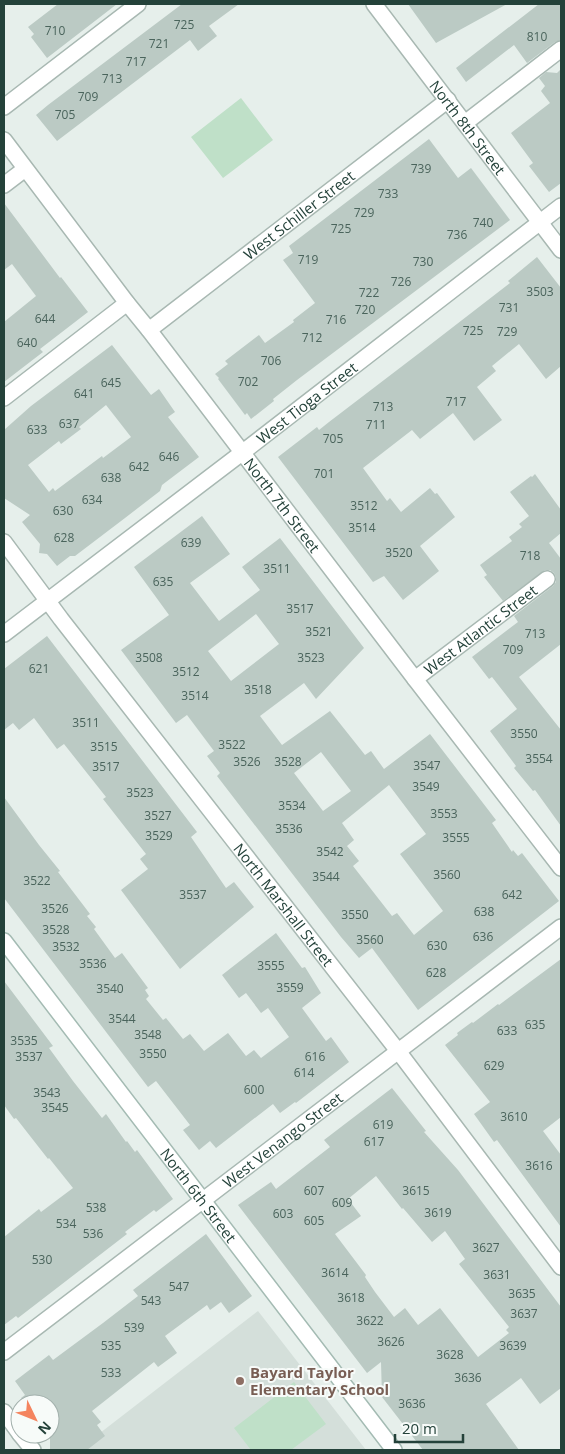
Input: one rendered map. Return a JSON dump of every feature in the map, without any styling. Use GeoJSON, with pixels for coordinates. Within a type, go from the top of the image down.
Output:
{"type":"FeatureCollection","features":[{"type":"Feature","properties":{"kind":"street"},"geometry":{"type":"LineString","coordinates":[[4,107],[138,4]]}},
{"type":"Feature","properties":{"kind":"street","name":"North 8th Street"},"geometry":{"type":"LineString","coordinates":[[374,4],[561,250]]}},
{"type":"Feature","properties":{"kind":"street"},"geometry":{"type":"LineString","coordinates":[[465,123],[561,50]]}},
{"type":"Feature","properties":{"kind":"street","name":"West Schiller Street"},"geometry":{"type":"LineString","coordinates":[[149,330],[448,100]]}},
{"type":"Feature","properties":{"kind":"street","name":"North 7th Street"},"geometry":{"type":"LineString","coordinates":[[4,140],[561,868]]}},
{"type":"Feature","properties":{"kind":"street"},"geometry":{"type":"LineString","coordinates":[[4,185],[25,169]]}},
{"type":"Feature","properties":{"kind":"street","name":"West Tioga Street"},"geometry":{"type":"LineString","coordinates":[[4,634],[561,206]]}},
{"type":"Feature","properties":{"kind":"street"},"geometry":{"type":"LineString","coordinates":[[4,398],[127,303]]}},
{"type":"Feature","properties":{"kind":"street","name":"North Marshall Street"},"geometry":{"type":"LineString","coordinates":[[4,542],[398,1051],[561,1267]]}},
{"type":"Feature","properties":{"kind":"street","name":"West Atlantic Street"},"geometry":{"type":"LineString","coordinates":[[415,678],[546,579]]}},
{"type":"Feature","properties":{"kind":"street","name":"West Venango Street"},"geometry":{"type":"LineString","coordinates":[[4,1352],[561,927]]}},
{"type":"Feature","properties":{"kind":"street","name":"North 6th Street"},"geometry":{"type":"LineString","coordinates":[[4,941],[394,1450]]}},
{"type":"Feature","properties":{"kind":"shaded area","name":"Bayard Taylor Elementary School"},"geometry":{"type":"Polygon","coordinates":[[[258,1311],[366,1450],[78,1450],[258,1311]]]}},
{"type":"Feature","properties":{"kind":"green space"},"geometry":{"type":"Polygon","coordinates":[[[241,98],[273,140],[223,178],[191,137],[241,98]]]}},
{"type":"Feature","properties":{"kind":"green space"},"geometry":{"type":"Polygon","coordinates":[[[294,1382],[326,1424],[291,1450],[251,1450],[234,1428],[294,1382]]]}},
{"type":"Feature","properties":{"kind":"building"},"geometry":{"type":"Polygon","coordinates":[[[58,4],[117,4],[47,58],[31,37],[34,34],[28,27],[58,4]]]}},
{"type":"Feature","properties":{"kind":"building"},"geometry":{"type":"Polygon","coordinates":[[[182,4],[239,4],[209,26],[217,36],[198,51],[190,40],[57,141],[36,115],[182,4]]]}},
{"type":"Feature","properties":{"kind":"building"},"geometry":{"type":"Polygon","coordinates":[[[408,4],[507,4],[436,43],[408,4]]]}},
{"type":"Feature","properties":{"kind":"building"},"geometry":{"type":"Polygon","coordinates":[[[539,4],[561,4],[561,40],[555,42],[527,63],[514,45],[466,82],[456,68],[539,4]]]}},
{"type":"Feature","properties":{"kind":"building"},"geometry":{"type":"Polygon","coordinates":[[[561,69],[561,183],[549,192],[529,166],[533,163],[511,133],[550,103],[541,91],[545,86],[539,78],[546,72],[557,73],[561,69]]]}},
{"type":"Feature","properties":{"kind":"building"},"geometry":{"type":"Polygon","coordinates":[[[429,139],[458,178],[471,168],[510,220],[297,380],[251,419],[247,413],[245,415],[215,374],[228,364],[225,361],[259,335],[265,343],[294,322],[293,320],[315,303],[283,260],[293,253],[289,246],[429,139]]]}},
{"type":"Feature","properties":{"kind":"building"},"geometry":{"type":"Polygon","coordinates":[[[4,203],[88,312],[40,349],[43,352],[4,382],[4,322],[36,296],[12,264],[4,270],[4,203]]]}},
{"type":"Feature","properties":{"kind":"building"},"geometry":{"type":"Polygon","coordinates":[[[537,257],[561,288],[561,366],[546,379],[519,344],[492,366],[496,371],[477,387],[502,420],[474,441],[453,413],[420,439],[412,430],[363,468],[387,501],[390,498],[401,512],[430,488],[435,494],[437,493],[455,517],[420,546],[439,571],[403,600],[384,576],[373,582],[278,457],[317,427],[319,430],[422,351],[510,283],[508,281],[537,257]]]}},
{"type":"Feature","properties":{"kind":"building"},"geometry":{"type":"Polygon","coordinates":[[[112,345],[151,395],[159,389],[175,412],[168,417],[199,457],[162,485],[160,491],[125,518],[75,556],[70,556],[57,566],[47,554],[39,553],[40,544],[22,522],[30,515],[4,498],[4,430],[31,406],[112,345]],[[106,405],[79,427],[81,429],[61,444],[59,441],[28,465],[49,492],[53,488],[55,491],[131,437],[106,405]]]}},
{"type":"Feature","properties":{"kind":"building"},"geometry":{"type":"Polygon","coordinates":[[[535,474],[561,510],[561,533],[549,543],[561,559],[561,644],[519,677],[561,730],[561,826],[535,790],[533,791],[514,768],[516,766],[490,731],[517,709],[492,677],[489,679],[472,657],[518,622],[514,616],[556,582],[554,573],[550,570],[545,570],[503,601],[484,577],[487,575],[480,565],[512,541],[509,537],[522,527],[519,524],[529,516],[510,492],[535,474]]]}},
{"type":"Feature","properties":{"kind":"building"},"geometry":{"type":"Polygon","coordinates":[[[202,516],[230,554],[190,583],[219,621],[260,590],[242,567],[280,538],[364,648],[316,699],[304,683],[260,716],[282,745],[330,711],[365,755],[371,751],[384,769],[430,734],[496,820],[492,823],[512,852],[513,850],[518,856],[522,853],[559,901],[418,1010],[372,948],[359,958],[341,937],[217,776],[220,773],[207,756],[214,751],[187,715],[176,723],[121,650],[169,615],[134,567],[202,516]],[[256,614],[208,651],[231,681],[279,644],[256,614]],[[321,752],[294,773],[323,811],[351,791],[321,752]],[[389,785],[342,823],[354,840],[347,846],[359,861],[353,866],[392,916],[397,913],[414,935],[443,911],[400,854],[426,834],[389,785]]]}},
{"type":"Feature","properties":{"kind":"building"},"geometry":{"type":"Polygon","coordinates":[[[47,636],[197,832],[191,837],[226,888],[234,882],[254,907],[180,969],[121,890],[148,869],[140,859],[146,854],[103,799],[106,797],[64,744],[57,749],[34,718],[19,730],[13,723],[4,730],[4,669],[47,636]]]}},
{"type":"Feature","properties":{"kind":"building"},"geometry":{"type":"Polygon","coordinates":[[[4,797],[90,914],[87,916],[96,927],[94,929],[115,958],[122,953],[148,988],[145,990],[149,996],[146,999],[163,1020],[166,1018],[183,1039],[190,1034],[204,1051],[228,1033],[246,1056],[254,1050],[261,1058],[289,1037],[268,1008],[261,1013],[246,993],[239,998],[222,975],[276,933],[302,968],[305,967],[321,993],[302,1008],[326,1041],[331,1037],[349,1062],[280,1113],[273,1104],[216,1148],[210,1141],[199,1150],[183,1130],[190,1125],[156,1081],[148,1087],[4,898],[4,797]]]}},
{"type":"Feature","properties":{"kind":"building"},"geometry":{"type":"Polygon","coordinates":[[[561,959],[561,1117],[543,1131],[561,1155],[561,1227],[497,1140],[494,1142],[474,1114],[490,1102],[445,1045],[458,1035],[457,1033],[499,1005],[561,959]]]}},
{"type":"Feature","properties":{"kind":"building"},"geometry":{"type":"Polygon","coordinates":[[[4,981],[53,1046],[49,1048],[73,1081],[102,1118],[106,1114],[126,1142],[135,1152],[137,1150],[173,1199],[156,1212],[154,1210],[125,1232],[127,1234],[18,1318],[16,1316],[4,1325],[4,1237],[39,1209],[41,1212],[73,1188],[4,1105],[4,981]]]}},
{"type":"Feature","properties":{"kind":"building"},"geometry":{"type":"Polygon","coordinates":[[[392,1088],[426,1131],[424,1132],[458,1170],[561,1307],[561,1388],[540,1404],[521,1378],[486,1404],[519,1450],[423,1450],[382,1397],[381,1362],[367,1373],[238,1205],[271,1182],[276,1189],[330,1147],[324,1140],[392,1088]],[[376,1176],[348,1199],[361,1216],[335,1234],[366,1275],[365,1277],[375,1292],[394,1317],[405,1308],[418,1325],[440,1308],[478,1357],[509,1333],[506,1330],[509,1327],[459,1264],[465,1259],[445,1231],[432,1242],[402,1209],[376,1176]]]}},
{"type":"Feature","properties":{"kind":"building"},"geometry":{"type":"Polygon","coordinates":[[[206,1234],[252,1296],[229,1313],[221,1302],[210,1310],[207,1305],[165,1336],[177,1353],[158,1367],[154,1362],[92,1411],[101,1422],[97,1425],[105,1436],[87,1450],[50,1450],[50,1444],[60,1444],[60,1394],[24,1394],[15,1381],[49,1355],[53,1360],[103,1323],[138,1296],[133,1290],[206,1234]]]}},
{"type":"Feature","properties":{"kind":"place","name":"Bayard Taylor Elementary School"},"geometry":{"type":"Point","coordinates":[240,1381]}}]}
